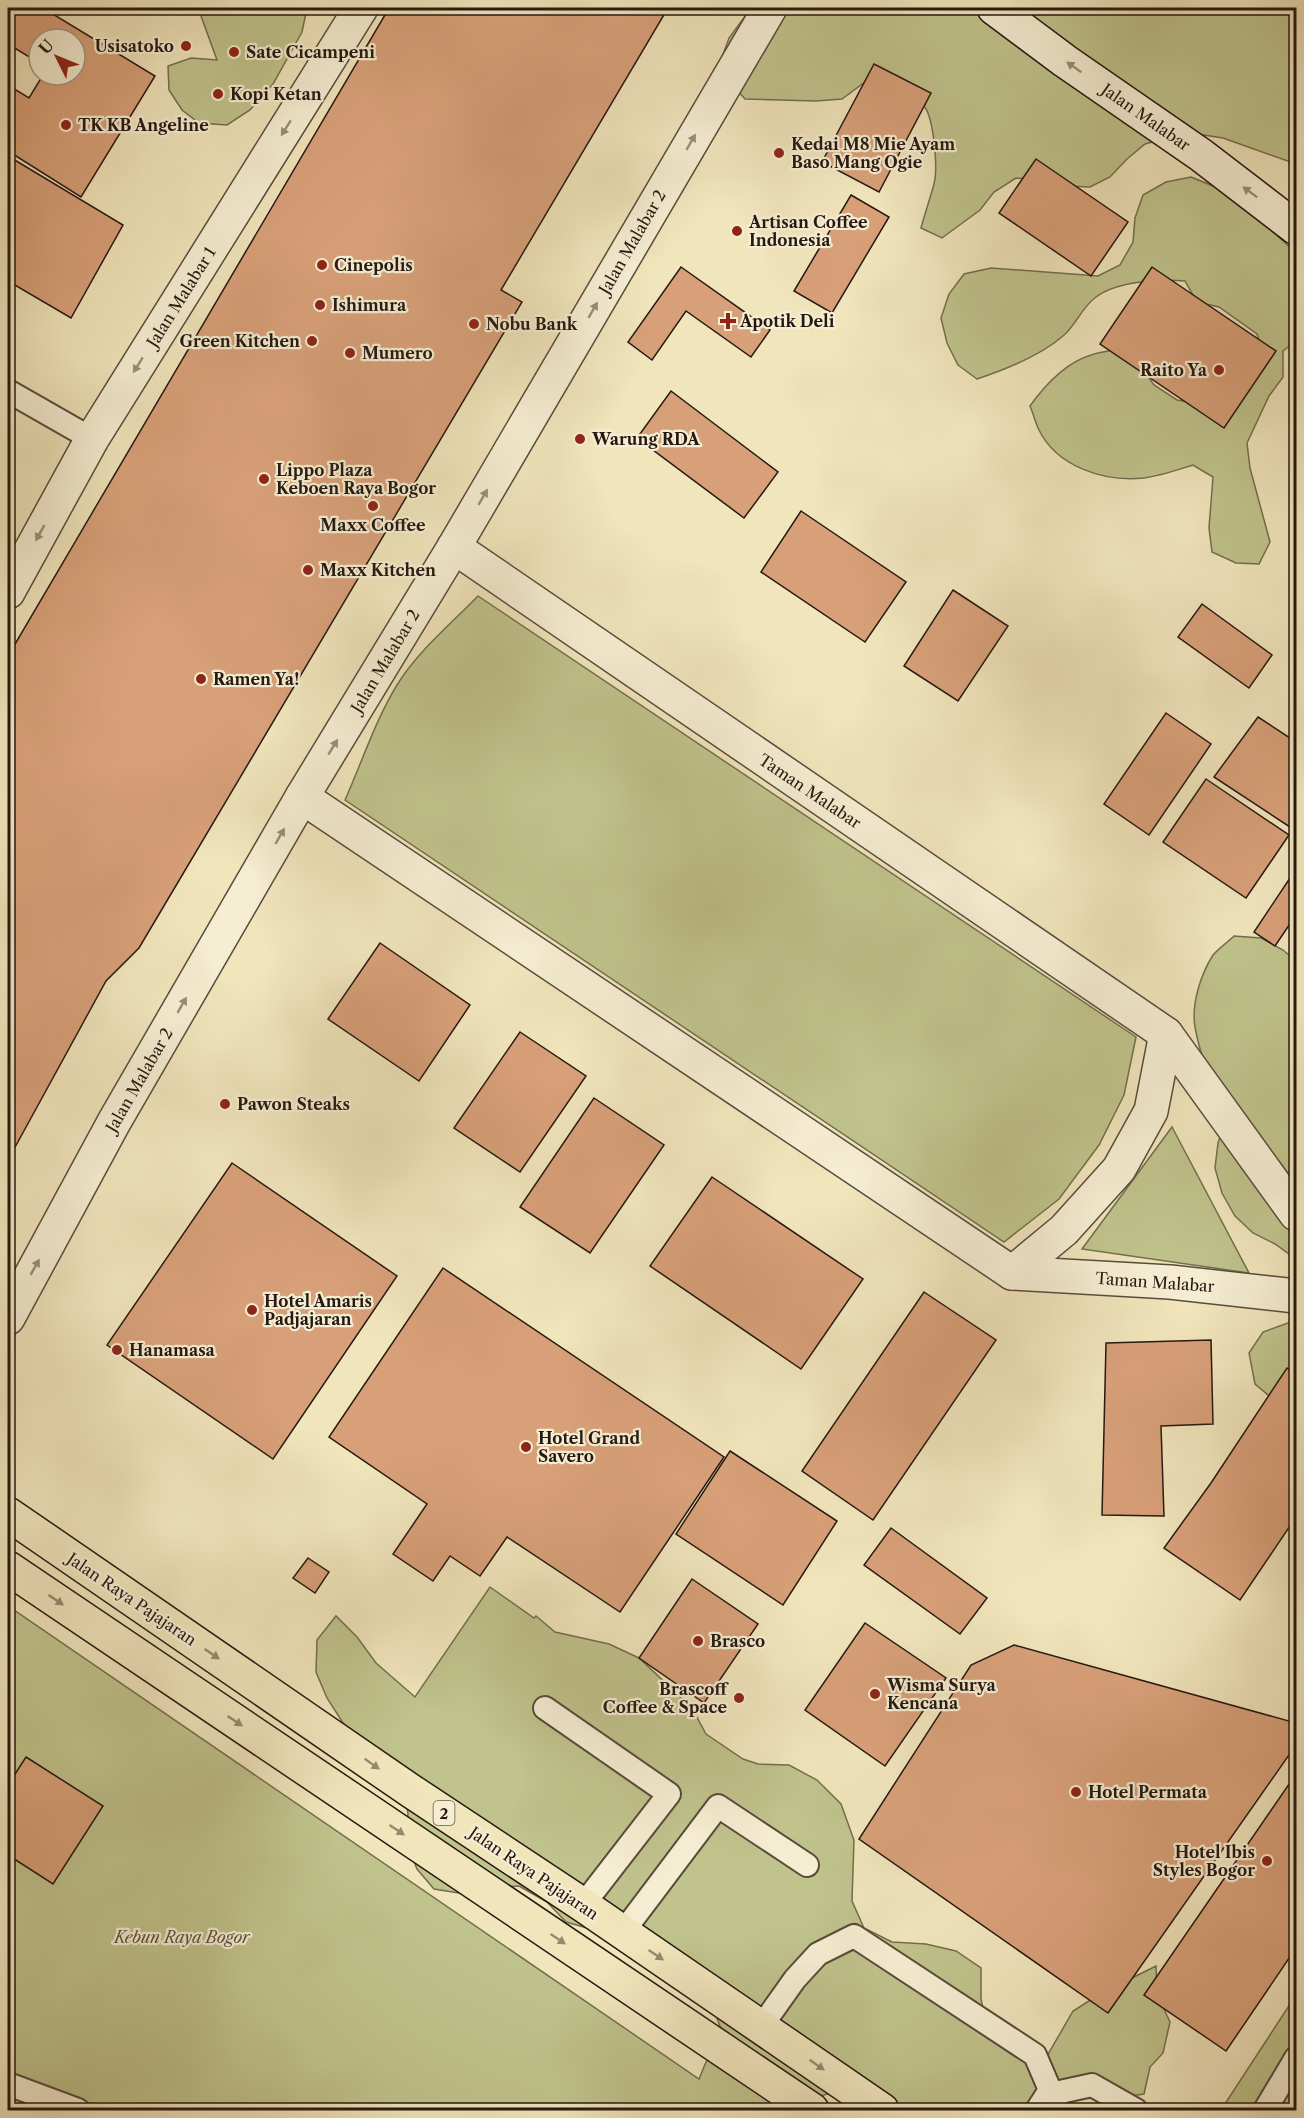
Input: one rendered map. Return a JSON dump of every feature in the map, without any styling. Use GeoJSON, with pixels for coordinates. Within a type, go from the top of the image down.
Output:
{"type":"FeatureCollection","features":[{"type":"Feature","properties":{"kind":"highway","name":"Jalan Raya Pajajaran"},"geometry":{"type":"LineString","coordinates":[[8,1514],[411,1791],[623,1932],[882,2110]]}},
{"type":"Feature","properties":{"kind":"highway"},"geometry":{"type":"LineString","coordinates":[[8,1568],[812,2110]]}},
{"type":"Feature","properties":{"kind":"street","name":"Jalan Malabar 1"},"geometry":{"type":"LineString","coordinates":[[8,592],[92,440],[361,8]]}},
{"type":"Feature","properties":{"kind":"street","name":"Jalan Malabar 2"},"geometry":{"type":"LineString","coordinates":[[8,1318],[114,1122],[302,797],[454,547],[770,8]]}},
{"type":"Feature","properties":{"kind":"street","name":"Jalan Malabar"},"geometry":{"type":"LineString","coordinates":[[994,8],[1065,61],[1201,155],[1296,228]]}},
{"type":"Feature","properties":{"kind":"street","name":"Taman Malabar"},"geometry":{"type":"LineString","coordinates":[[454,547],[1166,1034],[1296,1214]]}},
{"type":"Feature","properties":{"kind":"street"},"geometry":{"type":"LineString","coordinates":[[302,797],[1012,1272],[1064,1230],[1119,1169],[1151,1110],[1166,1034]]}},
{"type":"Feature","properties":{"kind":"street","name":"Taman Malabar"},"geometry":{"type":"LineString","coordinates":[[1012,1272],[1170,1282],[1296,1296]]}},
{"type":"Feature","properties":{"kind":"lane"},"geometry":{"type":"LineString","coordinates":[[8,391],[92,440]]}},
{"type":"Feature","properties":{"kind":"lane"},"geometry":{"type":"LineString","coordinates":[[545,1708],[669,1794],[583,1905]]}},
{"type":"Feature","properties":{"kind":"lane"},"geometry":{"type":"LineString","coordinates":[[623,1932],[718,1806],[807,1865]]}},
{"type":"Feature","properties":{"kind":"lane"},"geometry":{"type":"LineString","coordinates":[[761,2027],[795,1979],[818,1954],[854,1936],[1035,2055],[1050,2090],[1037,2110]]}},
{"type":"Feature","properties":{"kind":"lane"},"geometry":{"type":"LineString","coordinates":[[1265,2110],[1296,2061]]}},
{"type":"Feature","properties":{"kind":"lane"},"geometry":{"type":"LineString","coordinates":[[8,2084],[78,2110]]}},
{"type":"Feature","properties":{"kind":"lane"},"geometry":{"type":"LineString","coordinates":[[1049,2110],[1060,2092],[1092,2085],[1136,2110]]}},
{"type":"Feature","properties":{"kind":"green space"},"geometry":{"type":"Polygon","coordinates":[[[200,8],[307,8],[302,32],[273,84],[250,110],[227,125],[199,123],[182,110],[169,90],[168,66],[191,58],[217,60],[200,8]]]}},
{"type":"Feature","properties":{"kind":"green space"},"geometry":{"type":"Polygon","coordinates":[[[745,8],[1296,8],[1296,40],[1291,49],[1296,51],[1296,164],[1223,138],[1197,134],[1171,137],[1145,144],[1110,177],[1090,187],[1063,186],[1039,180],[1016,178],[994,192],[980,210],[942,238],[921,228],[934,184],[936,167],[933,132],[924,106],[892,79],[869,79],[842,99],[816,101],[745,99],[730,82],[721,60],[729,38],[746,15],[745,8]]]}},
{"type":"Feature","properties":{"kind":"green space"},"geometry":{"type":"Polygon","coordinates":[[[1191,177],[1218,188],[1242,203],[1296,253],[1296,341],[1283,351],[1283,377],[1269,396],[1247,443],[1250,468],[1270,542],[1259,564],[1236,563],[1212,552],[1209,528],[1213,477],[1193,465],[1156,476],[1129,479],[1083,469],[1069,462],[1046,442],[1030,406],[1049,383],[1073,363],[1091,355],[1119,349],[1139,365],[1154,385],[1177,400],[1202,404],[1264,358],[1257,334],[1219,307],[1197,302],[1185,281],[1139,282],[1115,287],[1096,297],[1068,332],[1054,343],[1022,361],[977,379],[958,365],[947,343],[941,318],[949,294],[964,274],[991,268],[1098,276],[1120,265],[1133,242],[1135,218],[1143,195],[1166,182],[1191,177]]]}},
{"type":"Feature","properties":{"kind":"green space"},"geometry":{"type":"Polygon","coordinates":[[[478,596],[1136,1037],[1124,1095],[1099,1145],[1059,1199],[1004,1242],[345,800],[375,727],[397,685],[424,650],[478,596]]]}},
{"type":"Feature","properties":{"kind":"green space"},"geometry":{"type":"Polygon","coordinates":[[[1234,936],[1261,938],[1283,950],[1296,961],[1296,1259],[1275,1244],[1253,1233],[1235,1216],[1222,1193],[1215,1168],[1218,1143],[1226,1120],[1200,1050],[1194,1009],[1201,980],[1213,955],[1234,936]]]}},
{"type":"Feature","properties":{"kind":"green space"},"geometry":{"type":"Polygon","coordinates":[[[1172,1127],[1249,1273],[1082,1249],[1172,1127]]]}},
{"type":"Feature","properties":{"kind":"green space"},"geometry":{"type":"Polygon","coordinates":[[[1296,1320],[1296,1399],[1273,1399],[1255,1384],[1249,1353],[1263,1332],[1296,1320]]]}},
{"type":"Feature","properties":{"kind":"green space","name":"Kebun Raya Bogor"},"geometry":{"type":"Polygon","coordinates":[[[490,1587],[534,1618],[536,1616],[555,1632],[609,1644],[639,1658],[692,1708],[706,1734],[743,1759],[758,1764],[789,1765],[817,1780],[841,1804],[854,1840],[852,1901],[864,1928],[892,1942],[926,1944],[956,1951],[981,1968],[981,1999],[988,2032],[1043,2063],[1073,2011],[1100,1994],[1156,1966],[1157,1994],[1170,2022],[1163,2053],[1150,2067],[1144,2094],[1116,2098],[1066,2081],[1064,2110],[872,2110],[855,2100],[827,2094],[801,2102],[799,2110],[8,2110],[8,1606],[699,2079],[706,2062],[724,2037],[702,1978],[594,1930],[566,1922],[547,1902],[519,1886],[492,1888],[465,1894],[434,1889],[417,1869],[406,1842],[408,1813],[401,1785],[384,1763],[343,1723],[327,1698],[316,1672],[317,1640],[336,1616],[357,1637],[376,1663],[415,1697],[490,1587]]]}},
{"type":"Feature","properties":{"kind":"green space"},"geometry":{"type":"Polygon","coordinates":[[[1296,1995],[1296,2110],[1221,2110],[1296,1995]]]}},
{"type":"Feature","properties":{"kind":"building","name":"TK KB Angeline"},"geometry":{"type":"Polygon","coordinates":[[[8,8],[43,8],[74,27],[27,27],[27,56],[8,44],[8,8]]]}},
{"type":"Feature","properties":{"kind":"building","name":"Lippo Plaza Keboen Raya Bogor"},"geometry":{"type":"Polygon","coordinates":[[[389,8],[668,8],[501,290],[522,302],[139,948],[106,981],[8,1160],[8,656],[389,8]]]}},
{"type":"Feature","properties":{"kind":"building","name":"TK KB Angeline"},"geometry":{"type":"Polygon","coordinates":[[[87,35],[155,76],[81,197],[8,151],[8,85],[29,98],[36,87],[87,87],[87,35]]]}},
{"type":"Feature","properties":{"kind":"building"},"geometry":{"type":"Polygon","coordinates":[[[874,64],[931,93],[879,192],[822,162],[874,64]]]}},
{"type":"Feature","properties":{"kind":"building"},"geometry":{"type":"Polygon","coordinates":[[[8,156],[123,225],[71,318],[8,281],[8,156]]]}},
{"type":"Feature","properties":{"kind":"building"},"geometry":{"type":"Polygon","coordinates":[[[1036,159],[1128,222],[1091,276],[999,213],[1036,159]]]}},
{"type":"Feature","properties":{"kind":"building"},"geometry":{"type":"Polygon","coordinates":[[[851,195],[889,217],[832,313],[794,291],[851,195]]]}},
{"type":"Feature","properties":{"kind":"building","name":"Apotik Deli"},"geometry":{"type":"Polygon","coordinates":[[[681,267],[770,330],[751,357],[686,311],[652,360],[628,342],[681,267]]]}},
{"type":"Feature","properties":{"kind":"building"},"geometry":{"type":"Polygon","coordinates":[[[1152,267],[1276,351],[1224,428],[1100,344],[1152,267]]]}},
{"type":"Feature","properties":{"kind":"building"},"geometry":{"type":"Polygon","coordinates":[[[671,391],[778,472],[744,518],[637,438],[671,391]]]}},
{"type":"Feature","properties":{"kind":"building"},"geometry":{"type":"Polygon","coordinates":[[[801,511],[906,582],[865,642],[761,572],[801,511]]]}},
{"type":"Feature","properties":{"kind":"building"},"geometry":{"type":"Polygon","coordinates":[[[953,590],[1008,626],[958,701],[904,666],[953,590]]]}},
{"type":"Feature","properties":{"kind":"building"},"geometry":{"type":"Polygon","coordinates":[[[1202,604],[1272,655],[1249,688],[1178,637],[1202,604]]]}},
{"type":"Feature","properties":{"kind":"building"},"geometry":{"type":"Polygon","coordinates":[[[1166,713],[1211,744],[1149,835],[1104,804],[1166,713]]]}},
{"type":"Feature","properties":{"kind":"building"},"geometry":{"type":"Polygon","coordinates":[[[1258,717],[1296,742],[1296,831],[1214,777],[1258,717]]]}},
{"type":"Feature","properties":{"kind":"building"},"geometry":{"type":"Polygon","coordinates":[[[1206,779],[1289,835],[1246,898],[1163,842],[1206,779]]]}},
{"type":"Feature","properties":{"kind":"building"},"geometry":{"type":"Polygon","coordinates":[[[1296,869],[1296,915],[1275,946],[1254,932],[1296,869]]]}},
{"type":"Feature","properties":{"kind":"building"},"geometry":{"type":"Polygon","coordinates":[[[380,943],[470,1005],[419,1081],[328,1019],[380,943]]]}},
{"type":"Feature","properties":{"kind":"building"},"geometry":{"type":"Polygon","coordinates":[[[520,1032],[586,1076],[520,1172],[454,1128],[520,1032]]]}},
{"type":"Feature","properties":{"kind":"building"},"geometry":{"type":"Polygon","coordinates":[[[594,1098],[664,1145],[590,1253],[520,1207],[594,1098]]]}},
{"type":"Feature","properties":{"kind":"building","name":"Hotel Amaris Padjajaran"},"geometry":{"type":"Polygon","coordinates":[[[232,1163],[397,1276],[273,1459],[107,1345],[232,1163]]]}},
{"type":"Feature","properties":{"kind":"building"},"geometry":{"type":"Polygon","coordinates":[[[712,1177],[863,1279],[801,1369],[650,1266],[712,1177]]]}},
{"type":"Feature","properties":{"kind":"building","name":"Hotel Grand Savero"},"geometry":{"type":"Polygon","coordinates":[[[443,1268],[724,1457],[620,1612],[507,1537],[480,1576],[450,1556],[433,1581],[393,1554],[427,1504],[329,1437],[443,1268]]]}},
{"type":"Feature","properties":{"kind":"building"},"geometry":{"type":"Polygon","coordinates":[[[924,1292],[996,1340],[873,1520],[802,1471],[924,1292]]]}},
{"type":"Feature","properties":{"kind":"building"},"geometry":{"type":"Polygon","coordinates":[[[1211,1340],[1213,1424],[1161,1426],[1164,1516],[1102,1515],[1106,1343],[1211,1340]]]}},
{"type":"Feature","properties":{"kind":"building"},"geometry":{"type":"Polygon","coordinates":[[[1287,1368],[1296,1375],[1296,1517],[1240,1600],[1164,1548],[1211,1483],[1287,1368]]]}},
{"type":"Feature","properties":{"kind":"building"},"geometry":{"type":"Polygon","coordinates":[[[730,1451],[837,1521],[783,1605],[676,1534],[730,1451]]]}},
{"type":"Feature","properties":{"kind":"building"},"geometry":{"type":"Polygon","coordinates":[[[891,1528],[987,1598],[960,1634],[864,1565],[891,1528]]]}},
{"type":"Feature","properties":{"kind":"building"},"geometry":{"type":"Polygon","coordinates":[[[308,1558],[329,1572],[315,1593],[293,1578],[308,1558]]]}},
{"type":"Feature","properties":{"kind":"building","name":"Brasco"},"geometry":{"type":"Polygon","coordinates":[[[692,1579],[758,1624],[704,1703],[639,1658],[692,1579]]]}},
{"type":"Feature","properties":{"kind":"building","name":"Wisma Surya Kencana"},"geometry":{"type":"Polygon","coordinates":[[[865,1623],[946,1678],[885,1766],[805,1710],[865,1623]]]}},
{"type":"Feature","properties":{"kind":"building","name":"Hotel Permata"},"geometry":{"type":"Polygon","coordinates":[[[1014,1645],[1296,1723],[1296,1745],[1108,2013],[859,1839],[971,1665],[1014,1645]]]}},
{"type":"Feature","properties":{"kind":"building"},"geometry":{"type":"Polygon","coordinates":[[[26,1757],[103,1806],[53,1884],[8,1855],[8,1785],[26,1757]]]}},
{"type":"Feature","properties":{"kind":"building","name":"Hotel Ibis Styles Bogor"},"geometry":{"type":"Polygon","coordinates":[[[1296,1774],[1296,1948],[1226,2051],[1144,1995],[1296,1774]]]}},
{"type":"Feature","properties":{"kind":"place","name":"Usisatoko"},"geometry":{"type":"Point","coordinates":[186,46]}},
{"type":"Feature","properties":{"kind":"place","name":"Sate Cicampeni"},"geometry":{"type":"Point","coordinates":[234,52]}},
{"type":"Feature","properties":{"kind":"place","name":"Kopi Ketan"},"geometry":{"type":"Point","coordinates":[218,94]}},
{"type":"Feature","properties":{"kind":"place","name":"TK KB Angeline"},"geometry":{"type":"Point","coordinates":[66,125]}},
{"type":"Feature","properties":{"kind":"place","name":"Kedai M8 Mie Ayam Baso Mang Ogie"},"geometry":{"type":"Point","coordinates":[779,153]}},
{"type":"Feature","properties":{"kind":"place","name":"Artisan Coffee Indonesia"},"geometry":{"type":"Point","coordinates":[737,231]}},
{"type":"Feature","properties":{"kind":"place","name":"Cinepolis"},"geometry":{"type":"Point","coordinates":[322,265]}},
{"type":"Feature","properties":{"kind":"place","name":"Ishimura"},"geometry":{"type":"Point","coordinates":[320,305]}},
{"type":"Feature","properties":{"kind":"place","name":"Apotik Deli"},"geometry":{"type":"Point","coordinates":[728,321]}},
{"type":"Feature","properties":{"kind":"place","name":"Nobu Bank"},"geometry":{"type":"Point","coordinates":[474,324]}},
{"type":"Feature","properties":{"kind":"place","name":"Green Kitchen"},"geometry":{"type":"Point","coordinates":[312,341]}},
{"type":"Feature","properties":{"kind":"place","name":"Mumero"},"geometry":{"type":"Point","coordinates":[350,353]}},
{"type":"Feature","properties":{"kind":"place","name":"Raito Ya"},"geometry":{"type":"Point","coordinates":[1219,370]}},
{"type":"Feature","properties":{"kind":"place","name":"Warung RDA"},"geometry":{"type":"Point","coordinates":[580,439]}},
{"type":"Feature","properties":{"kind":"place","name":"Lippo Plaza Keboen Raya Bogor"},"geometry":{"type":"Point","coordinates":[264,479]}},
{"type":"Feature","properties":{"kind":"place","name":"Maxx Coffee"},"geometry":{"type":"Point","coordinates":[373,506]}},
{"type":"Feature","properties":{"kind":"place","name":"Maxx Kitchen"},"geometry":{"type":"Point","coordinates":[308,570]}},
{"type":"Feature","properties":{"kind":"place","name":"Ramen Ya!"},"geometry":{"type":"Point","coordinates":[201,679]}},
{"type":"Feature","properties":{"kind":"place","name":"Pawon Steaks"},"geometry":{"type":"Point","coordinates":[225,1104]}},
{"type":"Feature","properties":{"kind":"place","name":"Hotel Amaris Padjajaran"},"geometry":{"type":"Point","coordinates":[252,1310]}},
{"type":"Feature","properties":{"kind":"place","name":"Hanamasa"},"geometry":{"type":"Point","coordinates":[117,1350]}},
{"type":"Feature","properties":{"kind":"place","name":"Hotel Grand Savero"},"geometry":{"type":"Point","coordinates":[526,1447]}},
{"type":"Feature","properties":{"kind":"place","name":"Brasco"},"geometry":{"type":"Point","coordinates":[698,1641]}},
{"type":"Feature","properties":{"kind":"place","name":"Wisma Surya Kencana"},"geometry":{"type":"Point","coordinates":[875,1694]}},
{"type":"Feature","properties":{"kind":"place","name":"Brascoff Coffee & Space"},"geometry":{"type":"Point","coordinates":[739,1698]}},
{"type":"Feature","properties":{"kind":"place","name":"Hotel Permata"},"geometry":{"type":"Point","coordinates":[1076,1792]}},
{"type":"Feature","properties":{"kind":"place","name":"Hotel Ibis Styles Bogor"},"geometry":{"type":"Point","coordinates":[1267,1861]}}]}
